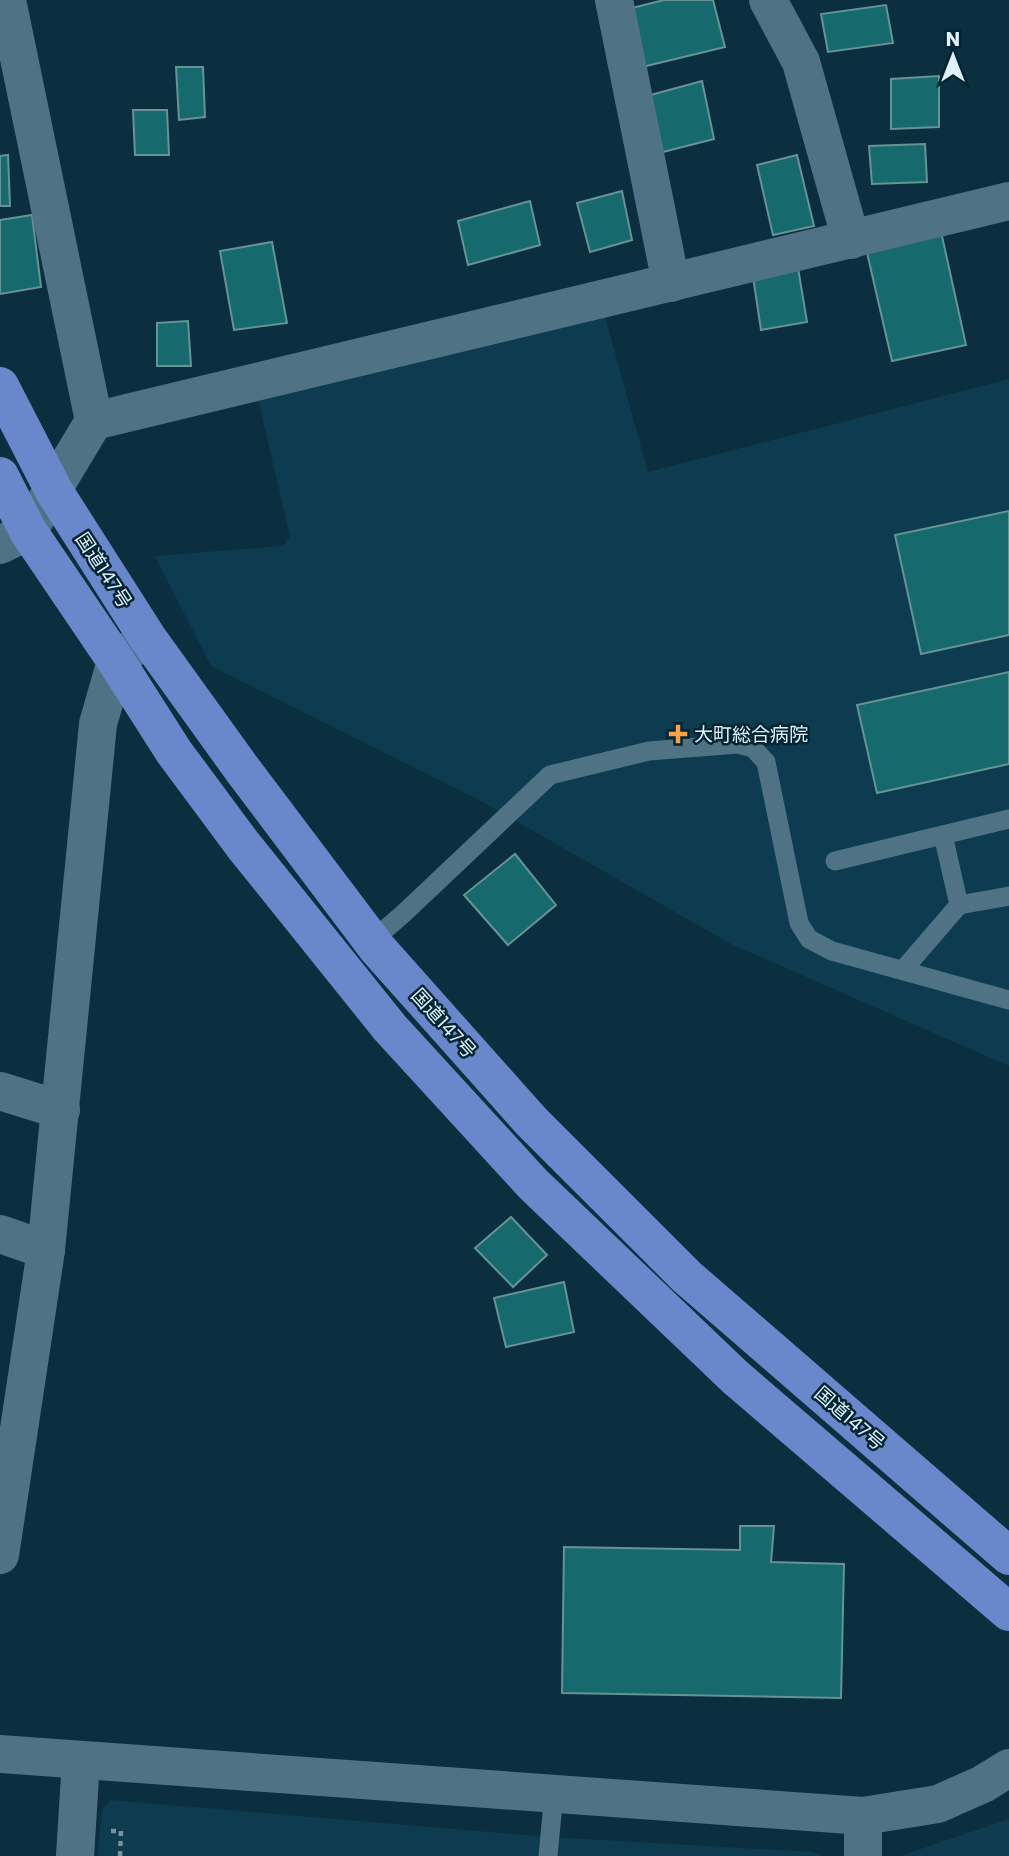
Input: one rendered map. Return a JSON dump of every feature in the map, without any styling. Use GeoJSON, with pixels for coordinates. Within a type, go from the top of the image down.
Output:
{"type":"FeatureCollection","features":[{"type":"Feature","properties":{"kind":"highway","name":"国道147号"},"geometry":{"type":"LineString","coordinates":[[0,386],[54,491],[147,637],[242,769],[372,941],[531,1121],[687,1277],[1009,1556]]}},
{"type":"Feature","properties":{"kind":"highway","name":"国道147号"},"geometry":{"type":"LineString","coordinates":[[0,475],[14,538],[116,661],[174,752],[251,855],[390,1028],[533,1184],[734,1377],[1009,1612]]}},
{"type":"Feature","properties":{"kind":"street"},"geometry":{"type":"LineString","coordinates":[[8,0],[94,421],[54,491],[14,538]]}},
{"type":"Feature","properties":{"kind":"street"},"geometry":{"type":"LineString","coordinates":[[614,0],[671,283]]}},
{"type":"Feature","properties":{"kind":"street"},"geometry":{"type":"LineString","coordinates":[[768,0],[801,62],[851,240]]}},
{"type":"Feature","properties":{"kind":"street"},"geometry":{"type":"LineString","coordinates":[[94,421],[1009,201]]}},
{"type":"Feature","properties":{"kind":"street"},"geometry":{"type":"LineString","coordinates":[[0,1555],[46,1250],[99,724],[116,661],[147,637]]}},
{"type":"Feature","properties":{"kind":"street"},"geometry":{"type":"LineString","coordinates":[[0,1091],[61,1110]]}},
{"type":"Feature","properties":{"kind":"street"},"geometry":{"type":"LineString","coordinates":[[0,1234],[46,1250]]}},
{"type":"Feature","properties":{"kind":"street"},"geometry":{"type":"LineString","coordinates":[[0,1754],[863,1816],[938,1804],[983,1784],[1009,1768]]}},
{"type":"Feature","properties":{"kind":"street"},"geometry":{"type":"LineString","coordinates":[[81,1760],[87,1843]]}},
{"type":"Feature","properties":{"kind":"street"},"geometry":{"type":"LineString","coordinates":[[863,1816],[863,1856]]}},
{"type":"Feature","properties":{"kind":"lane"},"geometry":{"type":"LineString","coordinates":[[340,965],[372,941],[550,775],[649,751],[738,744],[753,748],[766,762],[799,923],[809,939],[832,951],[1007,993]]}},
{"type":"Feature","properties":{"kind":"lane"},"geometry":{"type":"LineString","coordinates":[[835,861],[1009,819]]}},
{"type":"Feature","properties":{"kind":"lane"},"geometry":{"type":"LineString","coordinates":[[943,835],[959,905]]}},
{"type":"Feature","properties":{"kind":"lane"},"geometry":{"type":"LineString","coordinates":[[903,970],[959,905],[1009,896]]}},
{"type":"Feature","properties":{"kind":"lane"},"geometry":{"type":"LineString","coordinates":[[548,1856],[554,1793]]}},
{"type":"Feature","properties":{"kind":"path"},"geometry":{"type":"LineString","coordinates":[[87,1843],[121,1831],[120,1856]]}},
{"type":"Feature","properties":{"kind":"shaded area","name":"大町総合病院"},"geometry":{"type":"Polygon","coordinates":[[[604,313],[648,472],[1009,379],[1009,1066],[731,944],[481,801],[211,666],[155,556],[283,546],[290,536],[257,395],[604,313]]]}},
{"type":"Feature","properties":{"kind":"shaded area"},"geometry":{"type":"Polygon","coordinates":[[[110,1800],[550,1837],[813,1852],[822,1856],[97,1856],[102,1811],[110,1800]]]}},
{"type":"Feature","properties":{"kind":"shaded area"},"geometry":{"type":"Polygon","coordinates":[[[1009,1819],[1009,1856],[900,1856],[1009,1819]]]}},
{"type":"Feature","properties":{"kind":"building"},"geometry":{"type":"Polygon","coordinates":[[[664,0],[713,0],[725,47],[638,68],[624,10],[664,0]]]}},
{"type":"Feature","properties":{"kind":"building"},"geometry":{"type":"Polygon","coordinates":[[[886,5],[893,43],[828,52],[821,14],[886,5]]]}},
{"type":"Feature","properties":{"kind":"building"},"geometry":{"type":"Polygon","coordinates":[[[176,67],[203,67],[205,117],[179,120],[176,67]]]}},
{"type":"Feature","properties":{"kind":"building"},"geometry":{"type":"Polygon","coordinates":[[[939,76],[939,127],[891,129],[891,79],[939,76]]]}},
{"type":"Feature","properties":{"kind":"building"},"geometry":{"type":"Polygon","coordinates":[[[702,81],[714,139],[659,153],[647,96],[702,81]]]}},
{"type":"Feature","properties":{"kind":"building"},"geometry":{"type":"Polygon","coordinates":[[[133,110],[167,110],[169,155],[135,155],[133,110]]]}},
{"type":"Feature","properties":{"kind":"building"},"geometry":{"type":"Polygon","coordinates":[[[925,144],[927,182],[872,184],[869,146],[925,144]]]}},
{"type":"Feature","properties":{"kind":"building"},"geometry":{"type":"Polygon","coordinates":[[[8,155],[10,206],[0,206],[0,156],[8,155]]]}},
{"type":"Feature","properties":{"kind":"building"},"geometry":{"type":"Polygon","coordinates":[[[797,155],[814,226],[773,235],[757,165],[797,155]]]}},
{"type":"Feature","properties":{"kind":"building"},"geometry":{"type":"Polygon","coordinates":[[[622,191],[632,240],[590,252],[577,203],[622,191]]]}},
{"type":"Feature","properties":{"kind":"building"},"geometry":{"type":"Polygon","coordinates":[[[530,201],[540,245],[468,265],[458,221],[530,201]]]}},
{"type":"Feature","properties":{"kind":"building"},"geometry":{"type":"Polygon","coordinates":[[[32,215],[41,287],[0,294],[0,220],[32,215]]]}},
{"type":"Feature","properties":{"kind":"building"},"geometry":{"type":"Polygon","coordinates":[[[940,227],[966,345],[892,361],[865,244],[940,227]]]}},
{"type":"Feature","properties":{"kind":"building"},"geometry":{"type":"Polygon","coordinates":[[[272,242],[287,323],[234,330],[220,251],[272,242]]]}},
{"type":"Feature","properties":{"kind":"building"},"geometry":{"type":"Polygon","coordinates":[[[797,262],[807,322],[761,330],[752,270],[797,262]]]}},
{"type":"Feature","properties":{"kind":"building"},"geometry":{"type":"Polygon","coordinates":[[[188,321],[191,366],[157,366],[157,323],[188,321]]]}},
{"type":"Feature","properties":{"kind":"building"},"geometry":{"type":"Polygon","coordinates":[[[1009,511],[1009,635],[921,654],[895,535],[1009,511]]]}},
{"type":"Feature","properties":{"kind":"building"},"geometry":{"type":"Polygon","coordinates":[[[1009,672],[1009,764],[877,793],[857,705],[1009,672]]]}},
{"type":"Feature","properties":{"kind":"building"},"geometry":{"type":"Polygon","coordinates":[[[515,854],[556,905],[508,945],[464,895],[515,854]]]}},
{"type":"Feature","properties":{"kind":"building"},"geometry":{"type":"Polygon","coordinates":[[[511,1217],[547,1255],[513,1287],[475,1248],[511,1217]]]}},
{"type":"Feature","properties":{"kind":"building"},"geometry":{"type":"Polygon","coordinates":[[[564,1282],[574,1332],[506,1347],[494,1298],[564,1282]]]}},
{"type":"Feature","properties":{"kind":"building"},"geometry":{"type":"Polygon","coordinates":[[[740,1526],[774,1526],[771,1562],[844,1564],[841,1698],[562,1693],[564,1547],[740,1550],[740,1526]]]}},
{"type":"Feature","properties":{"kind":"place","name":"大町総合病院"},"geometry":{"type":"Point","coordinates":[678,734]}}]}
